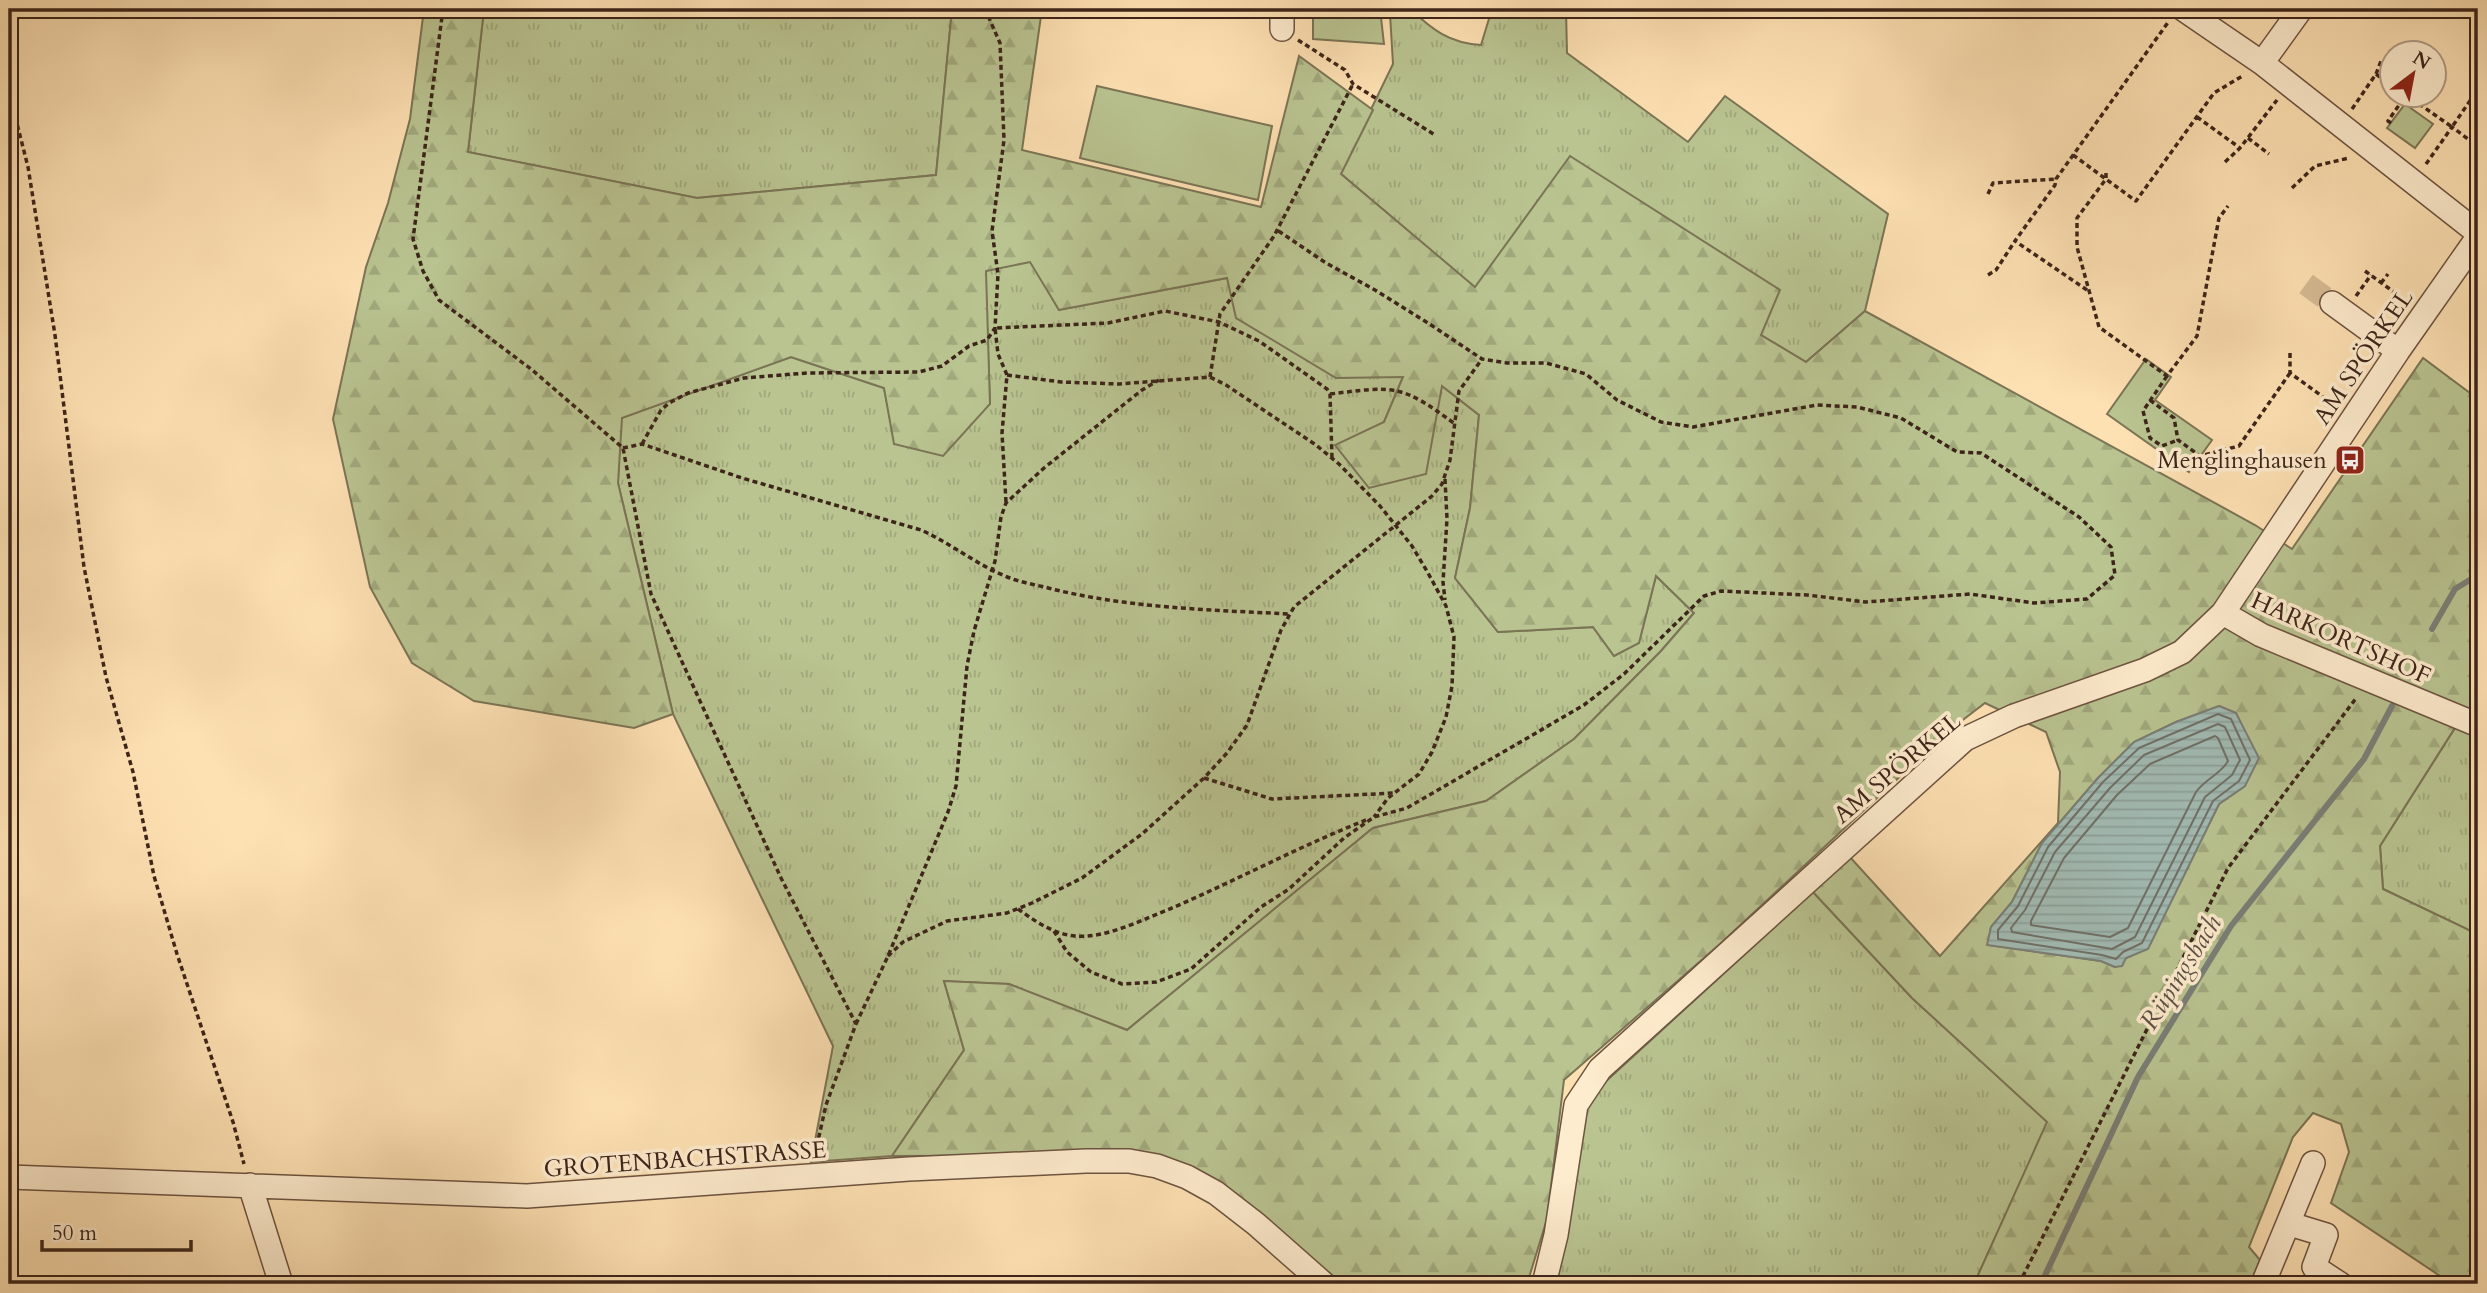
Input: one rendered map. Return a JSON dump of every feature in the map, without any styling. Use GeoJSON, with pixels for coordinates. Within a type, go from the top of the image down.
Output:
{"type":"FeatureCollection","features":[{"type":"Feature","properties":{"kind":"street"},"geometry":{"type":"LineString","coordinates":[[2262,63],[2301,9]]}},
{"type":"Feature","properties":{"kind":"street"},"geometry":{"type":"LineString","coordinates":[[2177,14],[2262,63],[2478,235]]}},
{"type":"Feature","properties":{"kind":"street","name":"AM SPÖRKEL"},"geometry":{"type":"LineString","coordinates":[[1544,1284],[1556,1235],[1576,1105],[1600,1069],[1965,739],[2014,716],[2145,670],[2182,652],[2223,613],[2478,235]]}},
{"type":"Feature","properties":{"kind":"street"},"geometry":{"type":"LineString","coordinates":[[2332,303],[2398,351]]}},
{"type":"Feature","properties":{"kind":"street","name":"HARKORTSHOF"},"geometry":{"type":"LineString","coordinates":[[2223,613],[2261,635],[2478,725]]}},
{"type":"Feature","properties":{"kind":"street","name":"GROTENBACHSTRASSE"},"geometry":{"type":"LineString","coordinates":[[9,1177],[527,1196],[909,1168],[1129,1161],[1157,1166],[1187,1177],[1216,1193],[1324,1284]]}},
{"type":"Feature","properties":{"kind":"street"},"geometry":{"type":"LineString","coordinates":[[2263,1284],[2313,1163]]}},
{"type":"Feature","properties":{"kind":"street"},"geometry":{"type":"LineString","coordinates":[[250,1185],[281,1284]]}},
{"type":"Feature","properties":{"kind":"street"},"geometry":{"type":"LineString","coordinates":[[2290,1224],[2326,1236],[2314,1266],[2340,1284]]}},
{"type":"Feature","properties":{"kind":"path"},"geometry":{"type":"LineString","coordinates":[[443,9],[413,239],[423,271],[439,300],[531,369],[623,448],[651,594],[781,878],[856,1024]]}},
{"type":"Feature","properties":{"kind":"path"},"geometry":{"type":"LineString","coordinates":[[810,1177],[826,1105],[856,1024],[888,956],[948,812],[956,786],[967,666],[1006,503],[1002,433],[1007,374],[998,354],[995,328],[998,274],[992,231],[1004,140],[1000,43],[985,9]]}},
{"type":"Feature","properties":{"kind":"path"},"geometry":{"type":"LineString","coordinates":[[1988,275],[1996,270],[2055,185],[2056,179],[2177,14]]}},
{"type":"Feature","properties":{"kind":"path"},"geometry":{"type":"LineString","coordinates":[[1282,19],[1345,70],[1353,84],[1435,135]]}},
{"type":"Feature","properties":{"kind":"path"},"geometry":{"type":"LineString","coordinates":[[2073,155],[2136,201],[2214,93],[2262,63]]}},
{"type":"Feature","properties":{"kind":"path"},"geometry":{"type":"LineString","coordinates":[[2340,125],[2378,69]]}},
{"type":"Feature","properties":{"kind":"path"},"geometry":{"type":"LineString","coordinates":[[2413,181],[2478,87],[2472,80]]}},
{"type":"Feature","properties":{"kind":"path"},"geometry":{"type":"LineString","coordinates":[[1210,377],[1220,314],[1277,230],[1353,84]]}},
{"type":"Feature","properties":{"kind":"path"},"geometry":{"type":"LineString","coordinates":[[2225,162],[2240,148],[2289,84]]}},
{"type":"Feature","properties":{"kind":"path"},"geometry":{"type":"LineString","coordinates":[[9,92],[28,167],[55,335],[85,567],[106,677],[133,772],[154,876],[233,1122],[250,1185]]}},
{"type":"Feature","properties":{"kind":"path"},"geometry":{"type":"LineString","coordinates":[[2391,123],[2388,121],[2397,108]]}},
{"type":"Feature","properties":{"kind":"path"},"geometry":{"type":"LineString","coordinates":[[2425,108],[2476,145]]}},
{"type":"Feature","properties":{"kind":"path"},"geometry":{"type":"LineString","coordinates":[[2197,117],[2240,148]]}},
{"type":"Feature","properties":{"kind":"path"},"geometry":{"type":"LineString","coordinates":[[2248,138],[2269,154]]}},
{"type":"Feature","properties":{"kind":"path"},"geometry":{"type":"LineString","coordinates":[[2292,188],[2315,166],[2375,151]]}},
{"type":"Feature","properties":{"kind":"path"},"geometry":{"type":"LineString","coordinates":[[2106,173],[2106,179],[2077,218],[2077,247],[2099,327],[2167,376]]}},
{"type":"Feature","properties":{"kind":"path"},"geometry":{"type":"LineString","coordinates":[[1988,194],[1993,183],[2056,179]]}},
{"type":"Feature","properties":{"kind":"path"},"geometry":{"type":"LineString","coordinates":[[2178,440],[2162,446],[2150,438],[2143,411],[2197,336],[2219,218],[2228,206]]}},
{"type":"Feature","properties":{"kind":"path"},"geometry":{"type":"LineString","coordinates":[[1018,909],[1054,931],[1076,936],[1130,925],[1374,817],[1407,808],[1584,705],[1632,666],[1704,596],[1721,591],[1807,595],[1866,602],[1970,594],[2034,603],[2087,599],[2115,575],[2111,547],[2079,517],[1981,453],[1957,452],[1901,418],[1857,407],[1817,405],[1693,427],[1661,422],[1618,400],[1586,374],[1546,363],[1507,363],[1482,359],[1277,230]]}},
{"type":"Feature","properties":{"kind":"path"},"geometry":{"type":"LineString","coordinates":[[2015,241],[2089,291]]}},
{"type":"Feature","properties":{"kind":"path"},"geometry":{"type":"LineString","coordinates":[[2365,271],[2424,314]]}},
{"type":"Feature","properties":{"kind":"path"},"geometry":{"type":"LineString","coordinates":[[2381,283],[2388,274]]}},
{"type":"Feature","properties":{"kind":"path"},"geometry":{"type":"LineString","coordinates":[[995,328],[1108,323],[1165,311],[1219,322],[1259,341],[1321,384],[1331,394],[1332,458]]}},
{"type":"Feature","properties":{"kind":"path"},"geometry":{"type":"LineString","coordinates":[[642,444],[661,410],[668,403],[688,393],[744,378],[807,373],[919,372],[942,366],[968,346],[987,340],[995,328]]}},
{"type":"Feature","properties":{"kind":"path"},"geometry":{"type":"LineString","coordinates":[[2150,401],[2174,418],[2178,440],[2200,456],[2239,446],[2290,373],[2290,352]]}},
{"type":"Feature","properties":{"kind":"path"},"geometry":{"type":"LineString","coordinates":[[888,956],[903,942],[947,920],[1007,913],[1082,878],[1142,834],[1204,778],[1227,753],[1247,725],[1281,630],[1294,607],[1432,496],[1445,477],[1450,460],[1459,391],[1482,359]]}},
{"type":"Feature","properties":{"kind":"path"},"geometry":{"type":"LineString","coordinates":[[2290,373],[2353,418]]}},
{"type":"Feature","properties":{"kind":"path"},"geometry":{"type":"LineString","coordinates":[[1007,374],[1061,382],[1119,384],[1210,377],[1226,385],[1332,458],[1364,489],[1412,546],[1446,606]]}},
{"type":"Feature","properties":{"kind":"path"},"geometry":{"type":"LineString","coordinates":[[1006,503],[1044,468],[1142,390],[1160,379]]}},
{"type":"Feature","properties":{"kind":"path"},"geometry":{"type":"LineString","coordinates":[[1331,394],[1378,389],[1396,390],[1425,402],[1455,424]]}},
{"type":"Feature","properties":{"kind":"path"},"geometry":{"type":"LineString","coordinates":[[623,448],[642,444],[741,478],[921,530],[948,542],[1010,578],[1076,595],[1190,609],[1290,614]]}},
{"type":"Feature","properties":{"kind":"path"},"geometry":{"type":"LineString","coordinates":[[1054,931],[1067,952],[1091,972],[1122,984],[1156,982],[1191,969],[1261,907],[1289,890],[1344,838],[1374,817],[1388,798],[1419,774],[1432,752],[1446,717],[1452,686],[1454,637],[1443,582],[1447,519],[1445,477]]}},
{"type":"Feature","properties":{"kind":"path"},"geometry":{"type":"LineString","coordinates":[[2019,1284],[2228,868],[2369,681]]}},
{"type":"Feature","properties":{"kind":"path"},"geometry":{"type":"LineString","coordinates":[[1204,778],[1272,799],[1394,793]]}},
{"type":"Feature","properties":{"kind":"green space"},"geometry":{"type":"Polygon","coordinates":[[[424,9],[484,9],[468,152],[697,198],[936,175],[952,9],[1042,9],[1022,150],[1261,207],[1299,56],[1373,110],[1341,174],[1475,287],[1570,156],[1780,290],[1761,335],[1806,362],[1865,311],[2255,525],[2292,549],[2423,358],[2478,399],[2478,715],[2465,712],[2380,846],[2383,889],[2467,929],[2478,937],[2478,1284],[2452,1284],[2331,1203],[2349,1152],[2341,1124],[2313,1113],[2293,1137],[2249,1247],[2260,1260],[2250,1284],[1974,1284],[2047,1122],[1912,998],[1813,892],[1849,856],[1940,956],[2058,823],[2060,772],[2046,732],[1985,703],[1951,729],[1720,944],[1564,1080],[1547,1219],[1527,1284],[1340,1284],[1227,1188],[1159,1155],[892,1156],[964,1050],[944,981],[1009,984],[1127,1030],[1373,828],[1486,801],[1574,739],[1661,651],[1694,613],[1656,576],[1639,643],[1614,656],[1593,627],[1498,632],[1455,578],[1470,508],[1479,415],[1442,386],[1426,474],[1369,488],[1335,445],[1384,422],[1403,377],[1336,378],[1236,318],[1227,278],[1059,310],[1030,262],[986,271],[990,404],[943,456],[894,444],[884,388],[791,357],[622,418],[618,483],[673,714],[634,728],[474,701],[412,663],[370,587],[333,419],[366,267],[388,203],[410,119],[424,9]],[[2219,706],[2134,742],[2098,778],[2042,843],[2012,902],[1991,927],[1988,945],[2101,961],[2115,967],[2126,958],[2148,948],[2219,804],[2245,786],[2246,735],[2236,713],[2219,706]]]}},
{"type":"Feature","properties":{"kind":"green space"},"geometry":{"type":"Polygon","coordinates":[[[484,9],[952,9],[936,175],[697,198],[468,152],[484,9]]]}},
{"type":"Feature","properties":{"kind":"green space"},"geometry":{"type":"Polygon","coordinates":[[[1313,9],[1380,9],[1384,44],[1313,39],[1313,9]]]}},
{"type":"Feature","properties":{"kind":"green space"},"geometry":{"type":"Polygon","coordinates":[[[1410,9],[1442,34],[1481,45],[1492,9],[1566,9],[1567,53],[1688,142],[1725,96],[1888,214],[1865,311],[1806,362],[1761,335],[1570,157],[1475,288],[1340,173],[1393,64],[1390,14],[1410,9]]]}},
{"type":"Feature","properties":{"kind":"green space"},"geometry":{"type":"Polygon","coordinates":[[[1097,86],[1272,126],[1258,200],[1080,158],[1097,86]]]}},
{"type":"Feature","properties":{"kind":"green space"},"geometry":{"type":"Polygon","coordinates":[[[2402,108],[2411,108],[2433,124],[2415,148],[2387,128],[2402,108]]]}},
{"type":"Feature","properties":{"kind":"green space"},"geometry":{"type":"Polygon","coordinates":[[[1031,261],[1059,310],[1227,278],[1403,377],[1384,422],[1369,488],[1442,386],[1479,415],[1470,508],[1455,578],[1498,632],[1593,627],[1614,656],[1639,642],[1656,576],[1694,613],[1661,651],[1574,739],[1486,801],[1373,828],[1127,1030],[1009,984],[944,981],[964,1050],[892,1156],[811,1162],[833,1046],[673,714],[618,483],[621,418],[791,357],[884,388],[895,444],[990,404],[985,271],[1031,261]]]}},
{"type":"Feature","properties":{"kind":"green space"},"geometry":{"type":"Polygon","coordinates":[[[2146,359],[2171,377],[2155,400],[2212,440],[2189,472],[2107,414],[2146,359]]]}},
{"type":"Feature","properties":{"kind":"green space"},"geometry":{"type":"Polygon","coordinates":[[[2455,728],[2478,734],[2478,937],[2467,929],[2383,889],[2380,846],[2455,728]]]}},
{"type":"Feature","properties":{"kind":"green space"},"geometry":{"type":"Polygon","coordinates":[[[1813,892],[1912,998],[2048,1122],[1974,1284],[1553,1284],[1581,1117],[1603,1084],[1813,892]]]}},
{"type":"Feature","properties":{"kind":"water"},"geometry":{"type":"Polygon","coordinates":[[[2219,706],[2236,713],[2259,758],[2245,786],[2219,804],[2148,949],[2126,958],[2122,966],[2115,967],[2101,961],[1987,945],[1991,927],[2012,902],[2042,843],[2098,778],[2134,742],[2219,706]]]}},
{"type":"Feature","properties":{"kind":"waterway","name":"Rüpingsbach"},"geometry":{"type":"LineString","coordinates":[[2432,629],[2455,589],[2478,575]]}},
{"type":"Feature","properties":{"kind":"waterway","name":"Rüpingsbach"},"geometry":{"type":"LineString","coordinates":[[2041,1284],[2138,1077],[2231,926],[2364,759],[2392,706]]}},
{"type":"Feature","properties":{"kind":"tunnel"},"geometry":{"type":"LineString","coordinates":[[2306,284],[2332,303]]}},
{"type":"Feature","properties":{"kind":"place","name":"Menglinghausen"},"geometry":{"type":"Point","coordinates":[2350,460]}}]}
